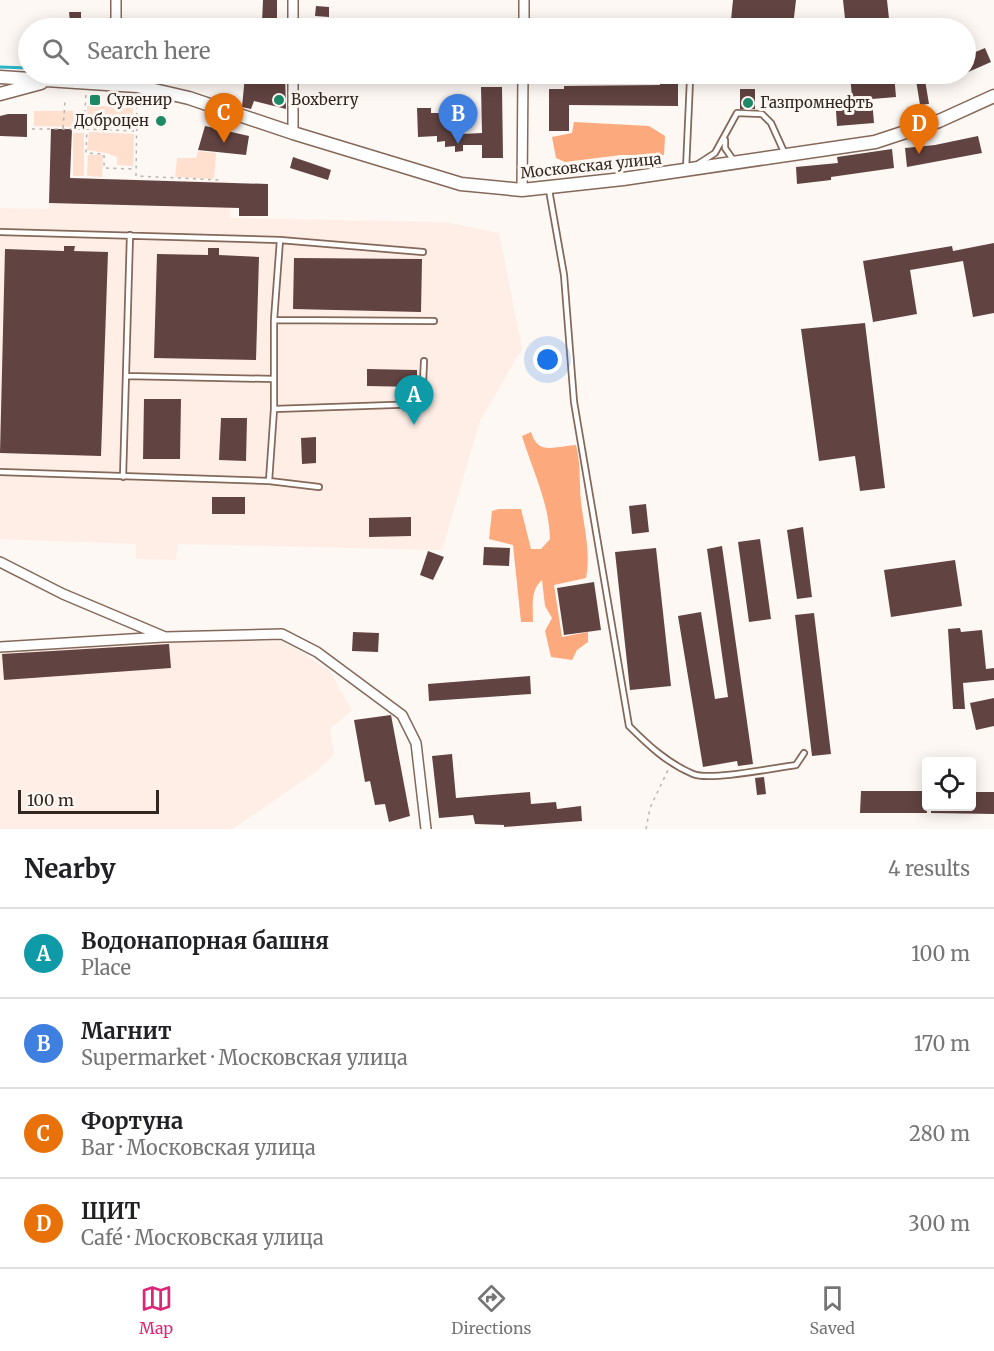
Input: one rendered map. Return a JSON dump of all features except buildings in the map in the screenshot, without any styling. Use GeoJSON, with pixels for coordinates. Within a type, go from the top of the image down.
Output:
{"type":"FeatureCollection","features":[{"type":"Feature","properties":{"kind":"street"},"geometry":{"type":"LineString","coordinates":[[116,0],[116,18]]}},
{"type":"Feature","properties":{"kind":"street"},"geometry":{"type":"LineString","coordinates":[[293,0],[293,18]]}},
{"type":"Feature","properties":{"kind":"street"},"geometry":{"type":"LineString","coordinates":[[524,0],[524,18]]}},
{"type":"Feature","properties":{"kind":"street","name":"Московская улица"},"geometry":{"type":"LineString","coordinates":[[0,77],[18,78]]}},
{"type":"Feature","properties":{"kind":"street","name":"Московская улица"},"geometry":{"type":"LineString","coordinates":[[0,94],[36,84]]}},
{"type":"Feature","properties":{"kind":"street","name":"Московская улица"},"geometry":{"type":"LineString","coordinates":[[132,84],[189,98],[293,134],[461,184],[522,190],[690,169],[875,142],[939,121],[994,96]]}},
{"type":"Feature","properties":{"kind":"street"},"geometry":{"type":"LineString","coordinates":[[293,84],[293,134]]}},
{"type":"Feature","properties":{"kind":"street"},"geometry":{"type":"LineString","coordinates":[[522,190],[523,84]]}},
{"type":"Feature","properties":{"kind":"street"},"geometry":{"type":"LineString","coordinates":[[0,562],[63,594],[165,637]]}},
{"type":"Feature","properties":{"kind":"street"},"geometry":{"type":"LineString","coordinates":[[0,647],[165,637],[282,634],[317,651],[402,715],[416,743],[426,829]]}},
{"type":"Feature","properties":{"kind":"lane"},"geometry":{"type":"LineString","coordinates":[[690,84],[690,169]]}},
{"type":"Feature","properties":{"kind":"lane"},"geometry":{"type":"LineString","coordinates":[[734,162],[725,148],[725,140],[730,123],[738,114],[762,114],[771,123],[785,154]]}},
{"type":"Feature","properties":{"kind":"lane"},"geometry":{"type":"LineString","coordinates":[[690,169],[715,153],[725,140]]}},
{"type":"Feature","properties":{"kind":"lane"},"geometry":{"type":"LineString","coordinates":[[549,187],[564,275],[574,402],[629,726],[658,754],[695,775],[732,774],[796,765],[804,753]]}},
{"type":"Feature","properties":{"kind":"lane"},"geometry":{"type":"LineString","coordinates":[[0,232],[279,240],[423,252]]}},
{"type":"Feature","properties":{"kind":"lane"},"geometry":{"type":"LineString","coordinates":[[123,477],[130,235]]}},
{"type":"Feature","properties":{"kind":"lane"},"geometry":{"type":"LineString","coordinates":[[268,481],[274,409],[274,320],[279,240]]}},
{"type":"Feature","properties":{"kind":"lane"},"geometry":{"type":"LineString","coordinates":[[274,320],[434,321]]}},
{"type":"Feature","properties":{"kind":"lane"},"geometry":{"type":"LineString","coordinates":[[274,409],[422,404],[424,361]]}},
{"type":"Feature","properties":{"kind":"lane"},"geometry":{"type":"LineString","coordinates":[[126,376],[274,379]]}},
{"type":"Feature","properties":{"kind":"lane"},"geometry":{"type":"LineString","coordinates":[[0,472],[268,481],[319,487]]}},
{"type":"Feature","properties":{"kind":"path"},"geometry":{"type":"LineString","coordinates":[[86,84],[86,153],[104,154],[104,168],[136,169]]}},
{"type":"Feature","properties":{"kind":"path"},"geometry":{"type":"LineString","coordinates":[[137,86],[136,176],[221,180]]}},
{"type":"Feature","properties":{"kind":"path"},"geometry":{"type":"LineString","coordinates":[[63,128],[64,102]]}},
{"type":"Feature","properties":{"kind":"path"},"geometry":{"type":"LineString","coordinates":[[32,129],[136,131]]}},
{"type":"Feature","properties":{"kind":"path"},"geometry":{"type":"LineString","coordinates":[[646,829],[650,808],[672,762]]}},
{"type":"Feature","properties":{"kind":"shaded area"},"geometry":{"type":"Polygon","coordinates":[[[87,106],[133,106],[133,128],[87,128],[87,106]]]}},
{"type":"Feature","properties":{"kind":"shaded area"},"geometry":{"type":"Polygon","coordinates":[[[34,111],[83,111],[82,127],[34,126],[34,111]]]}},
{"type":"Feature","properties":{"kind":"shaded area"},"geometry":{"type":"Polygon","coordinates":[[[574,122],[649,126],[665,136],[664,155],[621,155],[565,162],[556,158],[552,137],[572,133],[574,122]]]}},
{"type":"Feature","properties":{"kind":"shaded area"},"geometry":{"type":"Polygon","coordinates":[[[89,132],[134,134],[133,166],[117,165],[117,157],[87,150],[89,132]]]}},
{"type":"Feature","properties":{"kind":"shaded area"},"geometry":{"type":"Polygon","coordinates":[[[73,133],[84,133],[84,176],[73,176],[73,133]]]}},
{"type":"Feature","properties":{"kind":"shaded area"},"geometry":{"type":"Polygon","coordinates":[[[198,151],[216,153],[214,179],[175,177],[177,158],[196,158],[198,151]]]}},
{"type":"Feature","properties":{"kind":"shaded area"},"geometry":{"type":"Polygon","coordinates":[[[88,155],[103,155],[102,177],[87,176],[88,155]]]}},
{"type":"Feature","properties":{"kind":"shaded area"},"geometry":{"type":"Polygon","coordinates":[[[113,179],[231,182],[230,218],[446,222],[499,233],[522,349],[480,421],[442,550],[178,544],[176,560],[136,559],[136,544],[0,539],[0,208],[49,209],[49,203],[112,205],[113,179]]]}},
{"type":"Feature","properties":{"kind":"shaded area"},"geometry":{"type":"Polygon","coordinates":[[[531,432],[538,444],[543,447],[576,445],[578,452],[587,550],[586,578],[554,585],[562,637],[588,632],[588,642],[577,650],[572,660],[551,657],[545,631],[552,618],[545,606],[542,580],[534,594],[533,622],[521,622],[513,545],[489,539],[492,511],[521,509],[531,549],[541,549],[550,539],[544,500],[522,436],[531,432]]]}},
{"type":"Feature","properties":{"kind":"shaded area"},"geometry":{"type":"Polygon","coordinates":[[[169,640],[283,641],[329,670],[352,710],[330,729],[334,754],[318,770],[233,829],[0,829],[0,653],[169,640]]]}},
{"type":"Feature","properties":{"kind":"waterway"},"geometry":{"type":"LineString","coordinates":[[0,67],[18,68]]}},
{"type":"Feature","properties":{"kind":"place","name":"Сувенир"},"geometry":{"type":"Point","coordinates":[95,100]}},
{"type":"Feature","properties":{"kind":"place","name":"Boxberry"},"geometry":{"type":"Point","coordinates":[279,100]}},
{"type":"Feature","properties":{"kind":"place","name":"Газпромнефть"},"geometry":{"type":"Point","coordinates":[748,103]}},
{"type":"Feature","properties":{"kind":"place","name":"Доброцен"},"geometry":{"type":"Point","coordinates":[161,121]}},
{"type":"Feature","properties":{"kind":"place","name":"Фортуна"},"geometry":{"type":"Point","coordinates":[224,143]}},
{"type":"Feature","properties":{"kind":"place","name":"Магнит"},"geometry":{"type":"Point","coordinates":[458,144]}},
{"type":"Feature","properties":{"kind":"place","name":"ЩИТ"},"geometry":{"type":"Point","coordinates":[919,154]}},
{"type":"Feature","properties":{"kind":"place","name":"Водонапорная башня"},"geometry":{"type":"Point","coordinates":[414,425]}}]}
